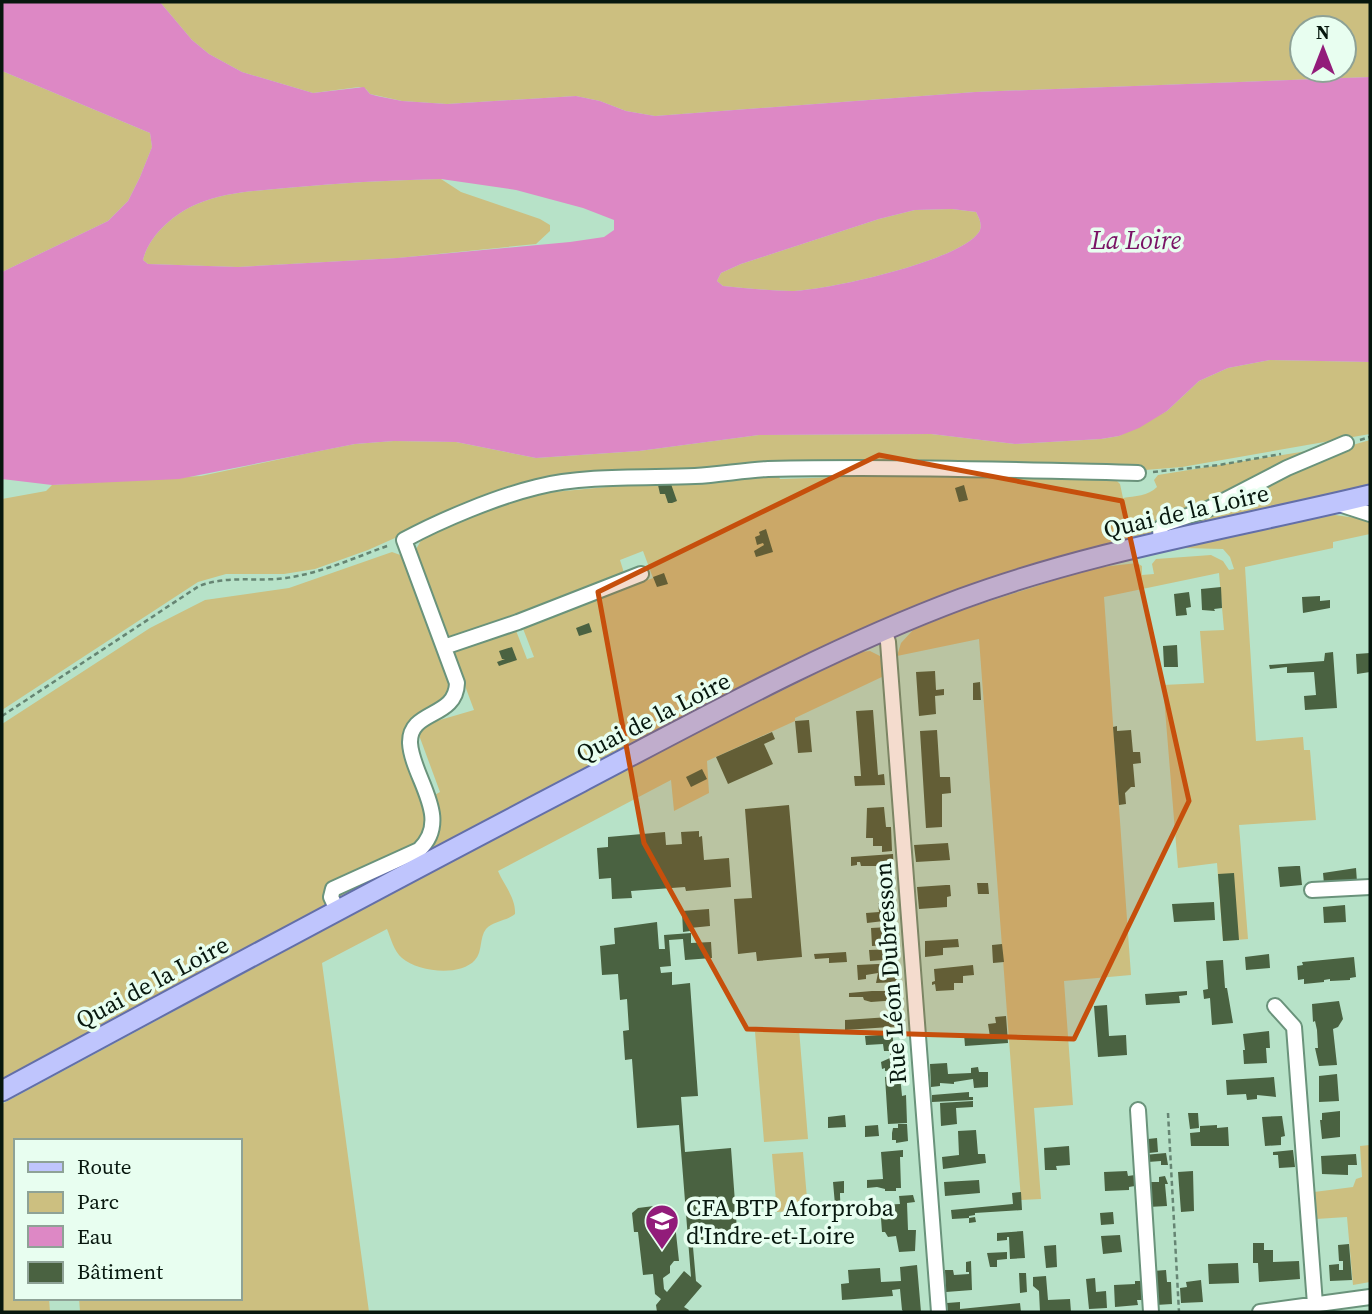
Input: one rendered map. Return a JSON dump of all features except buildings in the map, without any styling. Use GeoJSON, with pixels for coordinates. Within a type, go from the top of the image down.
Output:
{"type":"FeatureCollection","features":[{"type":"Feature","properties":{"kind":"main road","name":"Quai de la Loire"},"geometry":{"type":"LineString","coordinates":[[2,1091],[337,910],[795,672],[884,631],[960,599],[1114,552],[1370,495]]}},
{"type":"Feature","properties":{"kind":"street"},"geometry":{"type":"LineString","coordinates":[[1161,541],[1160,529],[1164,524],[1208,509],[1287,468],[1346,443]]}},
{"type":"Feature","properties":{"kind":"street"},"geometry":{"type":"LineString","coordinates":[[337,910],[331,897],[333,889],[410,855],[428,841],[433,826],[432,814],[411,749],[411,732],[416,724],[448,705],[456,694],[455,676],[404,540],[512,495],[552,484],[714,475],[768,469],[932,468],[1139,474]]}},
{"type":"Feature","properties":{"kind":"street"},"geometry":{"type":"LineString","coordinates":[[1336,503],[1370,514]]}},
{"type":"Feature","properties":{"kind":"street"},"geometry":{"type":"LineString","coordinates":[[444,647],[518,622],[640,574]]}},
{"type":"Feature","properties":{"kind":"street","name":"Rue Léon Dubresson"},"geometry":{"type":"LineString","coordinates":[[884,631],[888,642],[939,1312]]}},
{"type":"Feature","properties":{"kind":"street"},"geometry":{"type":"LineString","coordinates":[[1312,890],[1370,887]]}},
{"type":"Feature","properties":{"kind":"street"},"geometry":{"type":"LineString","coordinates":[[1275,1006],[1294,1027],[1315,1304]]}},
{"type":"Feature","properties":{"kind":"street"},"geometry":{"type":"LineString","coordinates":[[1138,1110],[1151,1312]]}},
{"type":"Feature","properties":{"kind":"street"},"geometry":{"type":"LineString","coordinates":[[1260,1312],[1370,1297]]}},
{"type":"Feature","properties":{"kind":"path"},"geometry":{"type":"LineString","coordinates":[[1346,443],[1370,437]]}},
{"type":"Feature","properties":{"kind":"path"},"geometry":{"type":"LineString","coordinates":[[1139,474],[1219,465],[1282,454]]}},
{"type":"Feature","properties":{"kind":"path"},"geometry":{"type":"LineString","coordinates":[[2,716],[199,586],[233,578],[265,580],[304,575],[404,540]]}},
{"type":"Feature","properties":{"kind":"path"},"geometry":{"type":"LineString","coordinates":[[1168,1113],[1179,1312]]}},
{"type":"Feature","properties":{"kind":"highlighted area"},"geometry":{"type":"Polygon","coordinates":[[[879,455],[1122,501],[1189,801],[1074,1039],[747,1029],[644,843],[598,592],[879,455]]]}},
{"type":"Feature","properties":{"kind":"green space"},"geometry":{"type":"Polygon","coordinates":[[[160,2],[1370,2],[1370,77],[1358,77],[1358,14],[1288,14],[1288,80],[975,92],[655,116],[626,111],[600,101],[576,96],[447,104],[402,101],[370,94],[359,87],[313,93],[242,72],[209,54],[192,40],[160,2]]]}},
{"type":"Feature","properties":{"kind":"green space"},"geometry":{"type":"Polygon","coordinates":[[[2,71],[150,133],[152,147],[128,201],[108,221],[2,272],[2,71]]]}},
{"type":"Feature","properties":{"kind":"green space"},"geometry":{"type":"Polygon","coordinates":[[[441,179],[461,192],[540,219],[550,225],[550,231],[536,244],[398,258],[238,267],[148,264],[143,260],[151,242],[172,219],[197,204],[230,194],[325,185],[441,179]]]}},
{"type":"Feature","properties":{"kind":"green space"},"geometry":{"type":"Polygon","coordinates":[[[952,209],[976,212],[981,224],[979,232],[967,243],[947,253],[892,272],[862,280],[792,291],[723,286],[717,281],[721,273],[741,264],[879,219],[915,210],[952,209]]]}},
{"type":"Feature","properties":{"kind":"green space"},"geometry":{"type":"Polygon","coordinates":[[[1270,360],[1370,362],[1370,434],[1182,467],[1133,471],[563,479],[413,530],[315,569],[284,574],[226,574],[198,582],[2,710],[2,499],[46,491],[52,485],[201,476],[355,444],[394,441],[456,442],[536,458],[639,451],[759,435],[931,434],[1015,444],[1101,439],[1119,436],[1167,411],[1199,381],[1228,368],[1270,360]]]}},
{"type":"Feature","properties":{"kind":"green space"},"geometry":{"type":"Polygon","coordinates":[[[1370,440],[1370,484],[1165,532],[1165,529],[1335,450],[1370,440]]]}},
{"type":"Feature","properties":{"kind":"green space"},"geometry":{"type":"Polygon","coordinates":[[[1319,449],[1237,492],[1159,520],[1154,524],[1155,534],[1069,554],[1016,572],[338,902],[337,897],[343,890],[425,850],[431,797],[440,792],[416,727],[474,710],[452,651],[515,628],[527,659],[534,657],[522,626],[653,578],[643,551],[620,560],[625,576],[446,643],[414,553],[424,535],[533,494],[648,483],[649,486],[737,480],[736,476],[778,474],[780,479],[964,473],[1115,479],[1120,484],[1123,498],[1150,492],[1157,487],[1154,480],[1158,475],[1319,449]]]}},
{"type":"Feature","properties":{"kind":"green space"},"geometry":{"type":"Polygon","coordinates":[[[1335,515],[1370,520],[1370,534],[1333,542],[1333,548],[1245,567],[1256,741],[1303,737],[1304,750],[1310,750],[1316,820],[1239,825],[1248,939],[1223,941],[1217,863],[1178,868],[1163,685],[1204,683],[1200,631],[1224,630],[1219,573],[1104,597],[1131,975],[1064,981],[1073,1105],[1034,1108],[1041,1199],[1021,1200],[979,639],[897,656],[901,643],[913,630],[959,611],[1093,568],[1137,563],[1142,566],[1142,575],[1154,574],[1152,564],[1156,559],[1211,555],[1223,561],[1229,570],[1234,569],[1230,557],[1223,549],[1182,548],[1190,544],[1335,515]]]}},
{"type":"Feature","properties":{"kind":"green space"},"geometry":{"type":"Polygon","coordinates":[[[392,552],[403,556],[451,680],[449,697],[414,723],[429,819],[424,838],[395,859],[348,874],[333,883],[324,894],[327,906],[2,1082],[2,724],[150,628],[205,600],[289,588],[392,552]]]}},
{"type":"Feature","properties":{"kind":"green space"},"geometry":{"type":"Polygon","coordinates":[[[870,651],[880,656],[884,676],[707,761],[709,793],[674,811],[671,780],[498,871],[512,897],[515,914],[486,929],[475,960],[468,965],[460,969],[439,971],[409,963],[397,952],[387,929],[322,963],[369,1312],[80,1312],[79,1300],[242,1300],[242,1139],[14,1139],[14,1300],[49,1300],[50,1312],[2,1312],[2,1104],[528,820],[860,652],[870,651]]]}},
{"type":"Feature","properties":{"kind":"green space"},"geometry":{"type":"Polygon","coordinates":[[[799,1029],[808,1139],[764,1142],[755,1032],[799,1029]]]}},
{"type":"Feature","properties":{"kind":"green space"},"geometry":{"type":"Polygon","coordinates":[[[1370,1145],[1370,1282],[1353,1285],[1347,1217],[1316,1219],[1314,1192],[1353,1187],[1356,1179],[1362,1177],[1360,1146],[1370,1145]]]}},
{"type":"Feature","properties":{"kind":"green space"},"geometry":{"type":"Polygon","coordinates":[[[803,1152],[808,1210],[777,1212],[772,1154],[803,1152]]]}},
{"type":"Feature","properties":{"kind":"water","name":"La Loire"},"geometry":{"type":"Polygon","coordinates":[[[2,2],[160,2],[192,40],[209,54],[242,72],[313,93],[364,87],[370,94],[377,96],[402,101],[447,104],[576,96],[600,101],[626,111],[655,116],[975,92],[1288,80],[1288,84],[1358,84],[1358,77],[1370,77],[1370,362],[1270,360],[1228,368],[1199,381],[1167,411],[1139,428],[1119,436],[1101,439],[1015,444],[931,434],[759,435],[639,451],[536,458],[456,442],[394,441],[355,444],[179,479],[52,485],[2,479],[2,272],[108,221],[128,201],[140,177],[152,147],[150,133],[2,71],[2,2]],[[441,179],[325,185],[230,194],[197,204],[172,219],[151,242],[143,260],[148,264],[238,267],[397,258],[570,242],[604,237],[614,230],[614,220],[583,208],[516,190],[441,179]],[[952,209],[915,210],[879,219],[741,264],[721,273],[717,281],[723,286],[792,291],[862,280],[921,263],[967,243],[980,229],[981,224],[976,212],[952,209]]]}},
{"type":"Feature","properties":{"kind":"place","name":"CFA BTP Aforproba d'Indre-et-Loire"},"geometry":{"type":"Point","coordinates":[662,1251]}}]}
